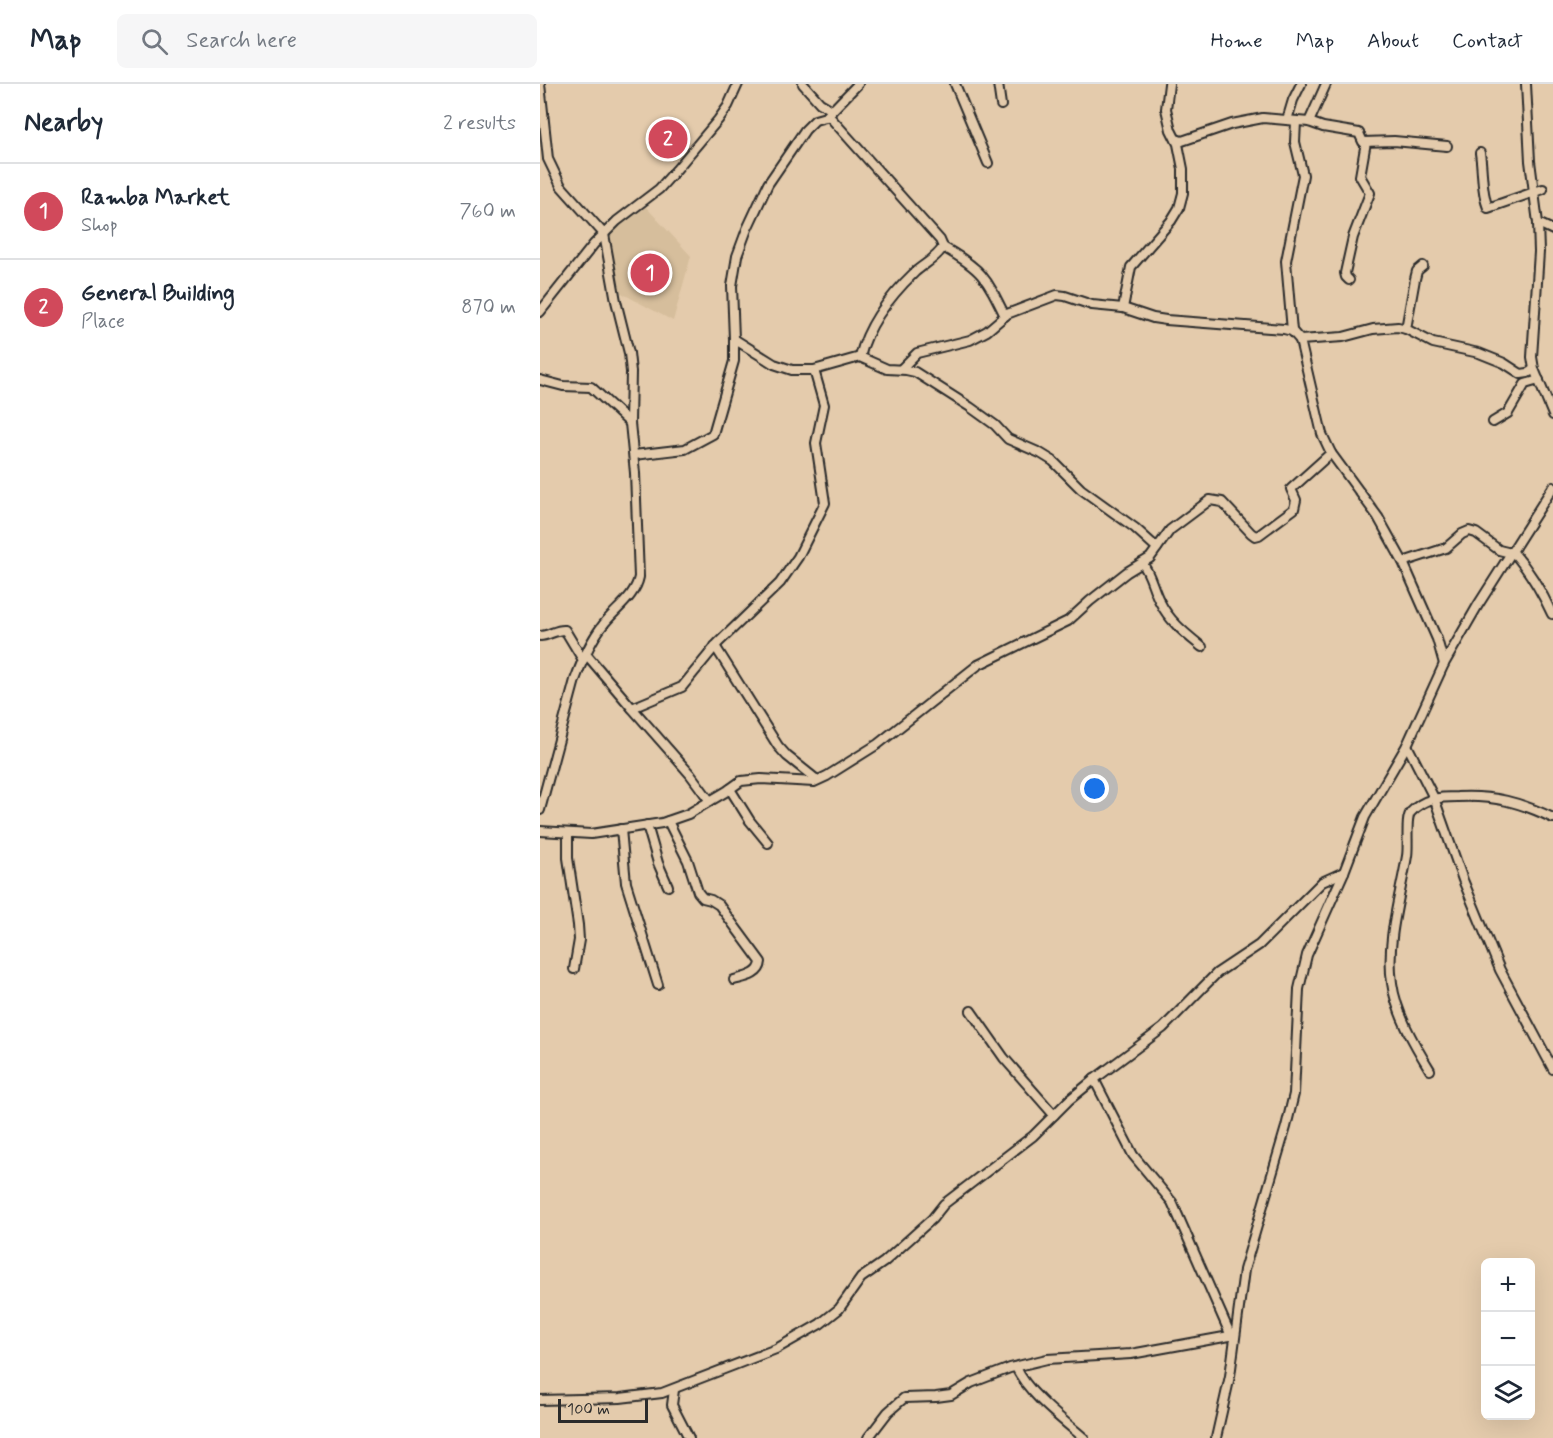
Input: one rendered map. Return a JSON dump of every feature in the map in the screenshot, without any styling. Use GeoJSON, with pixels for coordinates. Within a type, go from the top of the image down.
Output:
{"type":"FeatureCollection","features":[{"type":"Feature","properties":{"kind":"street"},"geometry":{"type":"LineString","coordinates":[[540,84],[546,148],[553,170],[569,196],[604,234],[614,292],[631,363],[630,423],[634,455],[639,566],[638,584],[601,627],[584,657],[575,680],[540,807]]}},
{"type":"Feature","properties":{"kind":"street"},"geometry":{"type":"LineString","coordinates":[[540,312],[604,234],[617,221],[648,199],[667,180],[718,120],[728,106],[738,84]]}},
{"type":"Feature","properties":{"kind":"street"},"geometry":{"type":"LineString","coordinates":[[803,84],[829,113],[856,149],[904,198],[940,240],[943,247],[983,275],[994,291],[1005,316]]}},
{"type":"Feature","properties":{"kind":"street"},"geometry":{"type":"LineString","coordinates":[[634,455],[685,449],[713,434],[734,361],[732,286],[742,241],[761,196],[781,163],[809,125],[829,113],[858,84]]}},
{"type":"Feature","properties":{"kind":"street"},"geometry":{"type":"LineString","coordinates":[[956,84],[988,163]]}},
{"type":"Feature","properties":{"kind":"street"},"geometry":{"type":"LineString","coordinates":[[998,84],[1001,105]]}},
{"type":"Feature","properties":{"kind":"street"},"geometry":{"type":"LineString","coordinates":[[1123,308],[1131,267],[1166,229],[1183,193],[1183,169],[1166,109],[1169,84]]}},
{"type":"Feature","properties":{"kind":"street"},"geometry":{"type":"LineString","coordinates":[[1287,120],[1301,84]]}},
{"type":"Feature","properties":{"kind":"street"},"geometry":{"type":"LineString","coordinates":[[1309,122],[1326,84]]}},
{"type":"Feature","properties":{"kind":"street"},"geometry":{"type":"LineString","coordinates":[[1526,84],[1530,161],[1538,223],[1539,266],[1531,347],[1534,369],[1553,413]]}},
{"type":"Feature","properties":{"kind":"street"},"geometry":{"type":"LineString","coordinates":[[1176,139],[1182,141],[1252,119],[1263,118],[1309,122],[1323,127],[1359,133],[1363,142],[1394,141],[1447,146]]}},
{"type":"Feature","properties":{"kind":"street"},"geometry":{"type":"LineString","coordinates":[[1296,122],[1295,142],[1303,175],[1286,261],[1292,331],[1300,340],[1322,434],[1331,453],[1378,517],[1403,562],[1437,639],[1444,664]]}},
{"type":"Feature","properties":{"kind":"street"},"geometry":{"type":"LineString","coordinates":[[1349,280],[1345,273],[1353,237],[1370,193],[1360,176],[1365,142]]}},
{"type":"Feature","properties":{"kind":"street"},"geometry":{"type":"LineString","coordinates":[[1480,153],[1482,191],[1488,208],[1543,189]]}},
{"type":"Feature","properties":{"kind":"street"},"geometry":{"type":"LineString","coordinates":[[1538,223],[1553,230]]}},
{"type":"Feature","properties":{"kind":"street"},"geometry":{"type":"LineString","coordinates":[[860,357],[867,335],[886,305],[905,282],[943,247]]}},
{"type":"Feature","properties":{"kind":"street"},"geometry":{"type":"LineString","coordinates":[[1406,328],[1415,279],[1423,266]]}},
{"type":"Feature","properties":{"kind":"street"},"geometry":{"type":"LineString","coordinates":[[901,369],[917,354],[970,340],[987,331],[1005,316],[1057,295],[1092,305],[1123,308],[1152,318],[1292,331]]}},
{"type":"Feature","properties":{"kind":"street"},"geometry":{"type":"LineString","coordinates":[[1300,340],[1351,336],[1378,328],[1406,328],[1433,344],[1479,353],[1504,363],[1521,374],[1534,369]]}},
{"type":"Feature","properties":{"kind":"street"},"geometry":{"type":"LineString","coordinates":[[734,339],[780,366],[792,370],[814,370],[860,357],[887,369],[910,370],[995,424],[1006,437],[1049,458],[1081,489],[1131,525],[1157,548]]}},
{"type":"Feature","properties":{"kind":"street"},"geometry":{"type":"LineString","coordinates":[[632,708],[680,689],[715,646],[780,584],[793,566],[824,507],[825,495],[816,443],[824,405],[814,370]]}},
{"type":"Feature","properties":{"kind":"street"},"geometry":{"type":"LineString","coordinates":[[540,380],[563,386],[591,387],[630,423]]}},
{"type":"Feature","properties":{"kind":"street"},"geometry":{"type":"LineString","coordinates":[[1492,422],[1509,413],[1526,384],[1539,380]]}},
{"type":"Feature","properties":{"kind":"street"},"geometry":{"type":"LineString","coordinates":[[540,831],[591,834],[647,825],[688,814],[738,782],[750,779],[817,780],[878,744],[978,665],[1065,623],[1090,601],[1150,558],[1170,530],[1210,500],[1227,505],[1253,535],[1259,535],[1294,509],[1296,500],[1291,489],[1331,453]]}},
{"type":"Feature","properties":{"kind":"street"},"geometry":{"type":"LineString","coordinates":[[1216,1438],[1230,1376],[1233,1336],[1244,1270],[1294,1094],[1297,1004],[1302,975],[1311,947],[1365,817],[1407,745],[1444,664],[1468,621],[1553,487]]}},
{"type":"Feature","properties":{"kind":"street"},"geometry":{"type":"LineString","coordinates":[[1403,562],[1446,548],[1469,531],[1476,533],[1498,550],[1512,552],[1528,569],[1552,614]]}},
{"type":"Feature","properties":{"kind":"street"},"geometry":{"type":"LineString","coordinates":[[1142,563],[1160,604],[1171,620],[1202,647]]}},
{"type":"Feature","properties":{"kind":"street"},"geometry":{"type":"LineString","coordinates":[[540,636],[548,636],[565,630],[584,657],[690,774],[710,801]]}},
{"type":"Feature","properties":{"kind":"street"},"geometry":{"type":"LineString","coordinates":[[715,646],[778,746],[817,780]]}},
{"type":"Feature","properties":{"kind":"street"},"geometry":{"type":"LineString","coordinates":[[1407,745],[1434,798],[1463,880],[1500,970],[1553,1069]]}},
{"type":"Feature","properties":{"kind":"street"},"geometry":{"type":"LineString","coordinates":[[730,789],[750,821],[768,843]]}},
{"type":"Feature","properties":{"kind":"street"},"geometry":{"type":"LineString","coordinates":[[1430,1070],[1396,1000],[1392,983],[1391,954],[1394,925],[1408,849],[1407,817],[1413,810],[1434,798],[1479,796],[1499,798],[1523,805],[1553,818]]}},
{"type":"Feature","properties":{"kind":"street"},"geometry":{"type":"LineString","coordinates":[[668,821],[688,861],[698,892],[704,898],[719,905],[761,962],[761,967],[757,971],[734,980]]}},
{"type":"Feature","properties":{"kind":"street"},"geometry":{"type":"LineString","coordinates":[[647,825],[658,863],[668,886]]}},
{"type":"Feature","properties":{"kind":"street"},"geometry":{"type":"LineString","coordinates":[[621,829],[626,883],[658,985]]}},
{"type":"Feature","properties":{"kind":"street"},"geometry":{"type":"LineString","coordinates":[[568,833],[568,858],[579,940],[574,969]]}},
{"type":"Feature","properties":{"kind":"street"},"geometry":{"type":"LineString","coordinates":[[540,1400],[603,1399],[650,1395],[674,1390],[776,1349],[830,1317],[844,1303],[854,1285],[861,1278],[895,1252],[932,1219],[944,1204],[1028,1140],[1094,1079],[1170,1022],[1208,981],[1259,945],[1322,882],[1344,872]]}},
{"type":"Feature","properties":{"kind":"street"},"geometry":{"type":"LineString","coordinates":[[971,1011],[1004,1058],[1054,1114]]}},
{"type":"Feature","properties":{"kind":"street"},"geometry":{"type":"LineString","coordinates":[[1094,1079],[1133,1155],[1172,1202],[1233,1336]]}},
{"type":"Feature","properties":{"kind":"street"},"geometry":{"type":"LineString","coordinates":[[868,1438],[888,1412],[904,1398],[951,1395],[978,1380],[1047,1359],[1131,1354],[1233,1336]]}},
{"type":"Feature","properties":{"kind":"street"},"geometry":{"type":"LineString","coordinates":[[1016,1367],[1037,1394],[1084,1438]]}},
{"type":"Feature","properties":{"kind":"street"},"geometry":{"type":"LineString","coordinates":[[674,1390],[672,1403],[674,1410],[689,1438]]}},
{"type":"Feature","properties":{"kind":"street"},"geometry":{"type":"LineString","coordinates":[[650,1395],[662,1396],[672,1403]]}},
{"type":"Feature","properties":{"kind":"shaded area"},"geometry":{"type":"Polygon","coordinates":[[[646,207],[691,256],[673,321],[616,290],[606,235],[646,207]]]}},
{"type":"Feature","properties":{"kind":"place","name":"General Building"},"geometry":{"type":"Point","coordinates":[668,139]}},
{"type":"Feature","properties":{"kind":"place","name":"Ramba Market"},"geometry":{"type":"Point","coordinates":[650,273]}}]}
